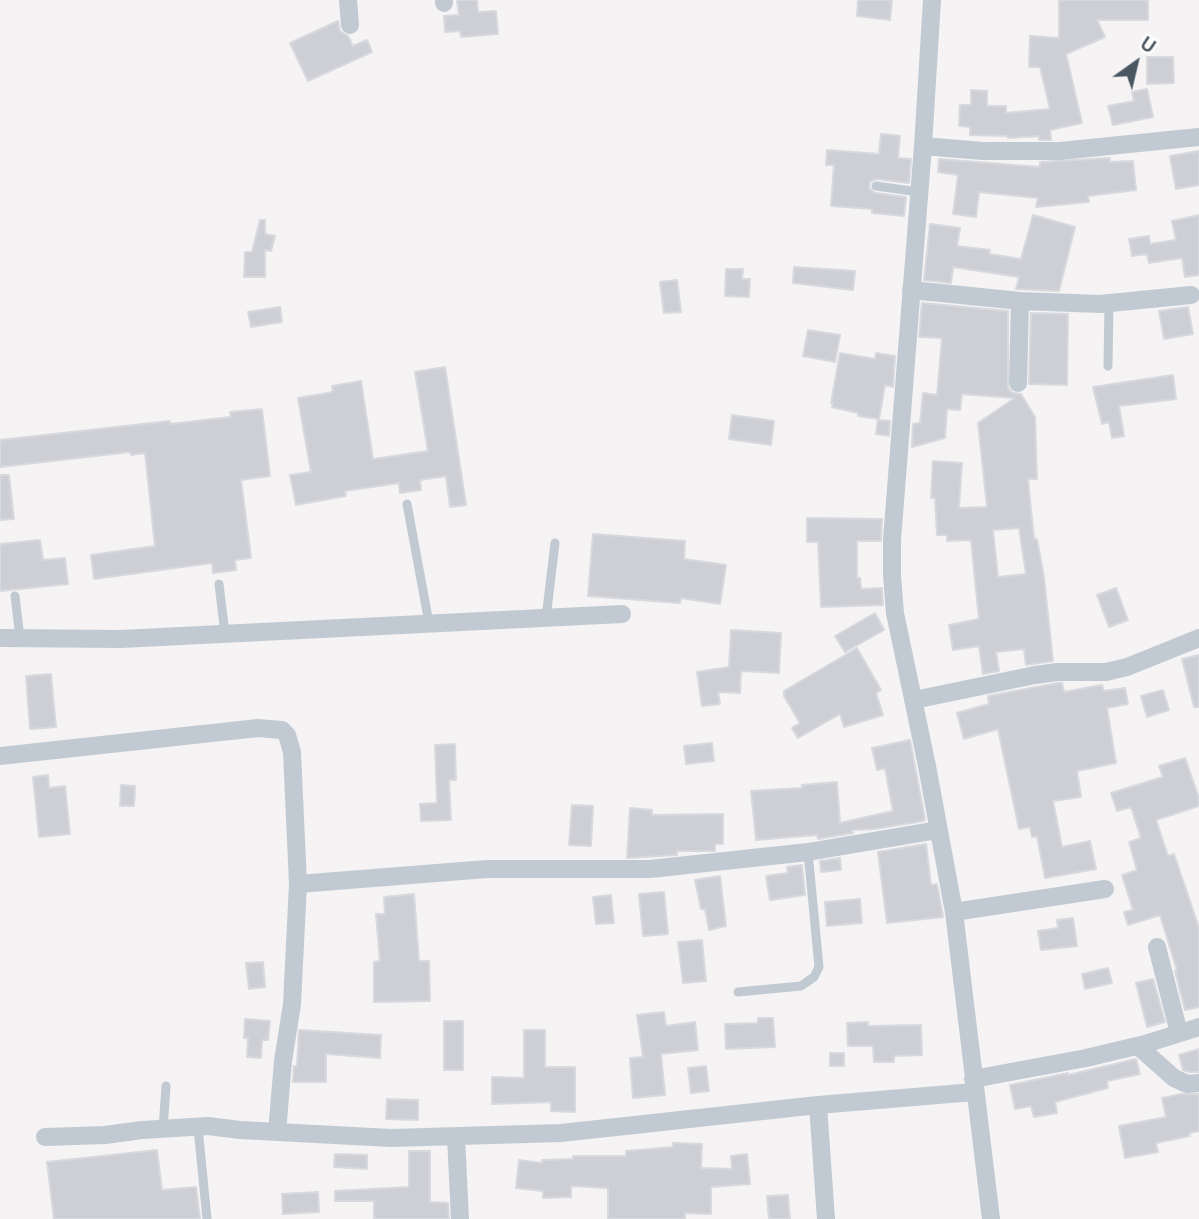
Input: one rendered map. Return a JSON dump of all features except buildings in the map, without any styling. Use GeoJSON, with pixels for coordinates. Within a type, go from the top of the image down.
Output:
{"type":"FeatureCollection","features":[{"type":"Feature","properties":{"kind":"street"},"geometry":{"type":"LineString","coordinates":[[348,0],[350,25]]}},
{"type":"Feature","properties":{"kind":"street"},"geometry":{"type":"LineString","coordinates":[[932,0],[892,540],[895,613],[954,912],[991,1219]]}},
{"type":"Feature","properties":{"kind":"street"},"geometry":{"type":"LineString","coordinates":[[923,146],[983,151],[1035,151],[1199,137]]}},
{"type":"Feature","properties":{"kind":"street"},"geometry":{"type":"LineString","coordinates":[[911,290],[1020,301],[1109,303],[1191,295]]}},
{"type":"Feature","properties":{"kind":"street"},"geometry":{"type":"LineString","coordinates":[[1018,383],[1020,301]]}},
{"type":"Feature","properties":{"kind":"street"},"geometry":{"type":"LineString","coordinates":[[0,638],[121,639],[622,614]]}},
{"type":"Feature","properties":{"kind":"street"},"geometry":{"type":"LineString","coordinates":[[914,700],[1035,675],[1056,672],[1106,672],[1128,667],[1199,638]]}},
{"type":"Feature","properties":{"kind":"street"},"geometry":{"type":"LineString","coordinates":[[0,756],[246,729],[282,730],[287,735],[292,752],[298,884],[292,1004],[283,1060],[277,1132]]}},
{"type":"Feature","properties":{"kind":"street"},"geometry":{"type":"LineString","coordinates":[[298,884],[487,869],[650,869],[808,852],[938,830]]}},
{"type":"Feature","properties":{"kind":"street"},"geometry":{"type":"LineString","coordinates":[[954,912],[1105,889]]}},
{"type":"Feature","properties":{"kind":"street"},"geometry":{"type":"LineString","coordinates":[[1157,947],[1180,1033]]}},
{"type":"Feature","properties":{"kind":"street"},"geometry":{"type":"LineString","coordinates":[[45,1137],[95,1136],[208,1126],[391,1138],[561,1133],[973,1086],[1138,1046],[1199,1027]]}},
{"type":"Feature","properties":{"kind":"street"},"geometry":{"type":"LineString","coordinates":[[1138,1046],[1174,1078],[1187,1084],[1199,1083]]}},
{"type":"Feature","properties":{"kind":"street"},"geometry":{"type":"LineString","coordinates":[[818,1105],[826,1219]]}},
{"type":"Feature","properties":{"kind":"street"},"geometry":{"type":"LineString","coordinates":[[456,1137],[460,1219]]}},
{"type":"Feature","properties":{"kind":"lane"},"geometry":{"type":"LineString","coordinates":[[876,186],[919,192]]}},
{"type":"Feature","properties":{"kind":"lane"},"geometry":{"type":"LineString","coordinates":[[1108,366],[1109,303]]}},
{"type":"Feature","properties":{"kind":"lane"},"geometry":{"type":"LineString","coordinates":[[407,504],[429,624]]}},
{"type":"Feature","properties":{"kind":"lane"},"geometry":{"type":"LineString","coordinates":[[546,618],[555,542]]}},
{"type":"Feature","properties":{"kind":"lane"},"geometry":{"type":"LineString","coordinates":[[219,584],[225,634]]}},
{"type":"Feature","properties":{"kind":"lane"},"geometry":{"type":"LineString","coordinates":[[15,596],[20,638]]}},
{"type":"Feature","properties":{"kind":"lane"},"geometry":{"type":"LineString","coordinates":[[738,992],[801,986],[814,977],[819,967],[808,852]]}},
{"type":"Feature","properties":{"kind":"lane"},"geometry":{"type":"LineString","coordinates":[[163,1129],[166,1086]]}},
{"type":"Feature","properties":{"kind":"lane"},"geometry":{"type":"LineString","coordinates":[[198,1128],[207,1219]]}}]}
